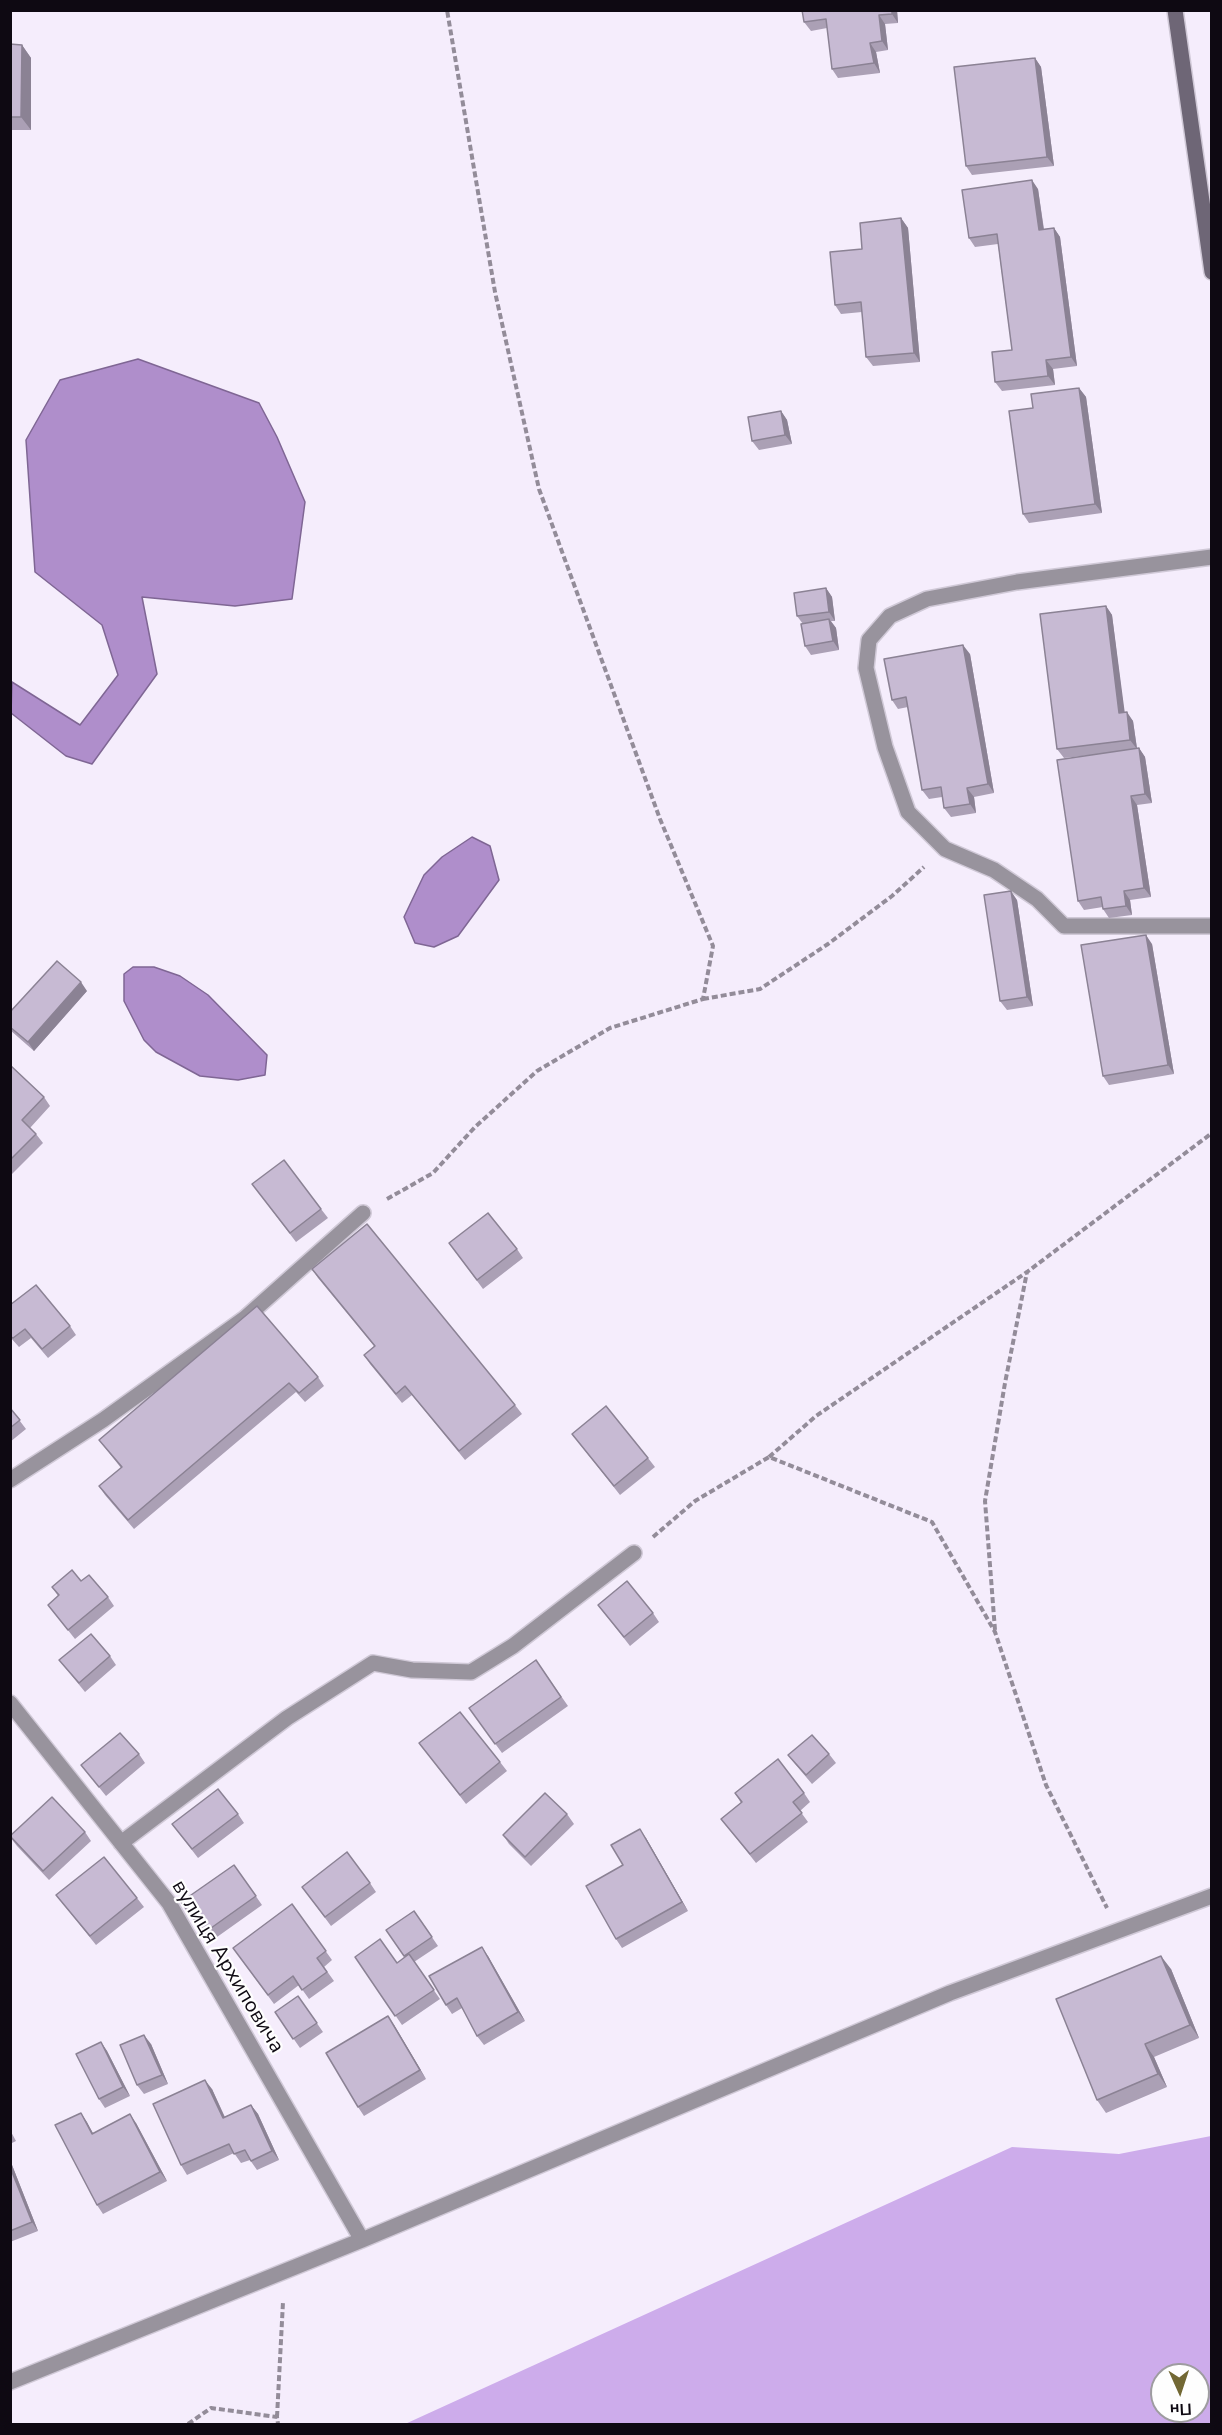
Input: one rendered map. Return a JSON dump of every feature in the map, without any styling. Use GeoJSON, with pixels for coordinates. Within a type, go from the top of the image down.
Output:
{"type":"FeatureCollection","features":[{"type":"Feature","properties":{"kind":"main road"},"geometry":{"type":"LineString","coordinates":[[1175,10],[1212,272]]}},
{"type":"Feature","properties":{"kind":"street"},"geometry":{"type":"LineString","coordinates":[[1212,557],[1017,582],[927,599],[890,616],[869,640],[866,668],[885,747],[908,812],[945,849],[994,870],[1037,900],[1064,926],[1212,927]]}},
{"type":"Feature","properties":{"kind":"street"},"geometry":{"type":"LineString","coordinates":[[10,1480],[103,1420],[245,1318],[363,1213]]}},
{"type":"Feature","properties":{"kind":"street"},"geometry":{"type":"LineString","coordinates":[[121,1843],[287,1718],[373,1663],[411,1670],[471,1672],[513,1646],[634,1553]]}},
{"type":"Feature","properties":{"kind":"street","name":"вулиця Архиповича"},"geometry":{"type":"LineString","coordinates":[[10,1703],[169,1904],[362,2240]]}},
{"type":"Feature","properties":{"kind":"street"},"geometry":{"type":"LineString","coordinates":[[10,2382],[362,2240],[951,1993],[1212,1896]]}},
{"type":"Feature","properties":{"kind":"path"},"geometry":{"type":"LineString","coordinates":[[447,10],[495,292],[539,489],[660,819],[713,946],[703,999]]}},
{"type":"Feature","properties":{"kind":"path"},"geometry":{"type":"LineString","coordinates":[[363,1213],[433,1173],[475,1127],[537,1071],[610,1028],[703,999],[760,989],[828,944],[892,896],[945,849]]}},
{"type":"Feature","properties":{"kind":"path"},"geometry":{"type":"LineString","coordinates":[[634,1553],[695,1501],[769,1457],[816,1416],[1027,1272],[1212,1134]]}},
{"type":"Feature","properties":{"kind":"path"},"geometry":{"type":"LineString","coordinates":[[995,1632],[985,1501],[1027,1272]]}},
{"type":"Feature","properties":{"kind":"path"},"geometry":{"type":"LineString","coordinates":[[769,1457],[932,1522],[995,1632],[1046,1785],[1118,1930]]}},
{"type":"Feature","properties":{"kind":"path"},"geometry":{"type":"LineString","coordinates":[[278,2424],[285,2271]]}},
{"type":"Feature","properties":{"kind":"path"},"geometry":{"type":"LineString","coordinates":[[188,2424],[211,2408],[277,2417]]}},
{"type":"Feature","properties":{"kind":"shaded area"},"geometry":{"type":"Polygon","coordinates":[[[138,359],[259,403],[277,437],[305,502],[292,599],[235,606],[142,597],[157,674],[92,764],[66,756],[11,713],[12,682],[80,725],[118,675],[102,625],[35,572],[26,440],[60,380],[138,359]]]}},
{"type":"Feature","properties":{"kind":"shaded area"},"geometry":{"type":"Polygon","coordinates":[[[472,837],[490,846],[499,880],[458,936],[434,947],[415,943],[404,917],[424,875],[442,857],[472,837]]]}},
{"type":"Feature","properties":{"kind":"shaded area"},"geometry":{"type":"Polygon","coordinates":[[[133,967],[154,967],[180,976],[208,995],[267,1055],[265,1075],[238,1080],[200,1076],[156,1052],[144,1040],[124,1001],[124,974],[133,967]]]}},
{"type":"Feature","properties":{"kind":"shaded area"},"geometry":{"type":"Polygon","coordinates":[[[1211,2136],[1211,2424],[405,2424],[1012,2147],[1119,2154],[1211,2136]]]}},
{"type":"Feature","properties":{"kind":"building"},"geometry":{"type":"Polygon","coordinates":[[[802,10],[892,10],[892,14],[879,15],[882,41],[870,43],[874,63],[832,69],[826,19],[804,22],[802,10]]]}},
{"type":"Feature","properties":{"kind":"building"},"geometry":{"type":"Polygon","coordinates":[[[10,44],[22,45],[21,117],[10,117],[10,44]]]}},
{"type":"Feature","properties":{"kind":"building"},"geometry":{"type":"Polygon","coordinates":[[[1035,58],[1047,157],[966,166],[954,67],[1035,58]]]}},
{"type":"Feature","properties":{"kind":"building"},"geometry":{"type":"Polygon","coordinates":[[[1032,180],[1039,230],[1054,228],[1071,357],[1046,360],[1048,376],[995,382],[992,352],[1012,350],[997,234],[969,238],[962,190],[1032,180]]]}},
{"type":"Feature","properties":{"kind":"building"},"geometry":{"type":"Polygon","coordinates":[[[901,218],[914,353],[866,357],[861,302],[835,305],[830,252],[862,249],[860,223],[901,218]]]}},
{"type":"Feature","properties":{"kind":"building"},"geometry":{"type":"Polygon","coordinates":[[[1079,388],[1095,504],[1023,514],[1009,411],[1033,408],[1031,394],[1079,388]]]}},
{"type":"Feature","properties":{"kind":"building"},"geometry":{"type":"Polygon","coordinates":[[[781,411],[785,435],[752,441],[748,417],[781,411]]]}},
{"type":"Feature","properties":{"kind":"building"},"geometry":{"type":"Polygon","coordinates":[[[826,588],[829,612],[797,616],[794,593],[826,588]]]}},
{"type":"Feature","properties":{"kind":"building"},"geometry":{"type":"Polygon","coordinates":[[[1106,606],[1119,713],[1127,712],[1130,740],[1057,749],[1040,614],[1106,606]]]}},
{"type":"Feature","properties":{"kind":"building"},"geometry":{"type":"Polygon","coordinates":[[[829,619],[833,641],[805,646],[801,624],[829,619]]]}},
{"type":"Feature","properties":{"kind":"building"},"geometry":{"type":"Polygon","coordinates":[[[963,645],[988,784],[967,788],[970,804],[944,808],[941,787],[922,790],[906,697],[892,700],[884,659],[963,645]]]}},
{"type":"Feature","properties":{"kind":"building"},"geometry":{"type":"Polygon","coordinates":[[[1139,748],[1145,794],[1131,796],[1144,888],[1124,891],[1126,906],[1103,909],[1101,897],[1078,901],[1057,760],[1139,748]]]}},
{"type":"Feature","properties":{"kind":"building"},"geometry":{"type":"Polygon","coordinates":[[[1011,891],[1027,997],[1000,1001],[984,895],[1011,891]]]}},
{"type":"Feature","properties":{"kind":"building"},"geometry":{"type":"Polygon","coordinates":[[[1146,935],[1168,1065],[1103,1076],[1081,945],[1146,935]]]}},
{"type":"Feature","properties":{"kind":"building"},"geometry":{"type":"Polygon","coordinates":[[[57,961],[81,982],[28,1042],[10,1027],[10,1012],[57,961]]]}},
{"type":"Feature","properties":{"kind":"building"},"geometry":{"type":"Polygon","coordinates":[[[10,1065],[44,1097],[22,1120],[36,1134],[10,1160],[10,1065]]]}},
{"type":"Feature","properties":{"kind":"building"},"geometry":{"type":"Polygon","coordinates":[[[284,1160],[321,1209],[290,1233],[252,1184],[284,1160]]]}},
{"type":"Feature","properties":{"kind":"building"},"geometry":{"type":"Polygon","coordinates":[[[488,1213],[517,1249],[477,1280],[449,1243],[488,1213]]]}},
{"type":"Feature","properties":{"kind":"building"},"geometry":{"type":"Polygon","coordinates":[[[367,1224],[515,1405],[459,1451],[405,1386],[396,1394],[364,1355],[375,1346],[312,1269],[367,1224]]]}},
{"type":"Feature","properties":{"kind":"building"},"geometry":{"type":"Polygon","coordinates":[[[36,1285],[70,1326],[42,1349],[25,1329],[13,1338],[10,1336],[10,1305],[36,1285]]]}},
{"type":"Feature","properties":{"kind":"building"},"geometry":{"type":"Polygon","coordinates":[[[257,1306],[318,1377],[299,1393],[289,1383],[128,1520],[99,1486],[122,1467],[99,1440],[257,1306]]]}},
{"type":"Feature","properties":{"kind":"building"},"geometry":{"type":"Polygon","coordinates":[[[606,1406],[648,1458],[614,1486],[572,1434],[606,1406]]]}},
{"type":"Feature","properties":{"kind":"building"},"geometry":{"type":"Polygon","coordinates":[[[10,1408],[20,1420],[10,1428],[10,1408]]]}},
{"type":"Feature","properties":{"kind":"building"},"geometry":{"type":"Polygon","coordinates":[[[72,1570],[81,1581],[89,1575],[108,1597],[68,1630],[48,1605],[59,1595],[52,1587],[72,1570]]]}},
{"type":"Feature","properties":{"kind":"building"},"geometry":{"type":"Polygon","coordinates":[[[627,1581],[653,1613],[624,1637],[598,1605],[627,1581]]]}},
{"type":"Feature","properties":{"kind":"building"},"geometry":{"type":"Polygon","coordinates":[[[91,1634],[110,1656],[79,1683],[59,1660],[91,1634]]]}},
{"type":"Feature","properties":{"kind":"building"},"geometry":{"type":"Polygon","coordinates":[[[536,1660],[561,1697],[495,1744],[469,1708],[536,1660]]]}},
{"type":"Feature","properties":{"kind":"building"},"geometry":{"type":"Polygon","coordinates":[[[460,1712],[500,1762],[460,1795],[419,1743],[460,1712]]]}},
{"type":"Feature","properties":{"kind":"building"},"geometry":{"type":"Polygon","coordinates":[[[120,1733],[139,1754],[99,1787],[81,1765],[120,1733]]]}},
{"type":"Feature","properties":{"kind":"building"},"geometry":{"type":"Polygon","coordinates":[[[812,1735],[829,1754],[806,1775],[788,1755],[812,1735]]]}},
{"type":"Feature","properties":{"kind":"building"},"geometry":{"type":"Polygon","coordinates":[[[778,1759],[804,1793],[793,1802],[802,1813],[750,1854],[721,1819],[742,1802],[735,1793],[778,1759]]]}},
{"type":"Feature","properties":{"kind":"building"},"geometry":{"type":"Polygon","coordinates":[[[218,1789],[238,1814],[192,1849],[172,1824],[218,1789]]]}},
{"type":"Feature","properties":{"kind":"building"},"geometry":{"type":"Polygon","coordinates":[[[545,1793],[567,1814],[525,1857],[503,1835],[545,1793]]]}},
{"type":"Feature","properties":{"kind":"building"},"geometry":{"type":"Polygon","coordinates":[[[52,1797],[85,1832],[43,1871],[10,1836],[52,1797]]]}},
{"type":"Feature","properties":{"kind":"building"},"geometry":{"type":"Polygon","coordinates":[[[640,1829],[682,1902],[616,1939],[586,1886],[623,1865],[611,1845],[640,1829]]]}},
{"type":"Feature","properties":{"kind":"building"},"geometry":{"type":"Polygon","coordinates":[[[347,1852],[370,1883],[325,1917],[302,1887],[347,1852]]]}},
{"type":"Feature","properties":{"kind":"building"},"geometry":{"type":"Polygon","coordinates":[[[104,1857],[137,1898],[90,1936],[56,1895],[104,1857]]]}},
{"type":"Feature","properties":{"kind":"building"},"geometry":{"type":"Polygon","coordinates":[[[234,1865],[256,1896],[204,1933],[181,1902],[234,1865]]]}},
{"type":"Feature","properties":{"kind":"building"},"geometry":{"type":"Polygon","coordinates":[[[292,1904],[326,1951],[317,1958],[327,1972],[302,1990],[293,1976],[268,1995],[233,1948],[292,1904]]]}},
{"type":"Feature","properties":{"kind":"building"},"geometry":{"type":"Polygon","coordinates":[[[414,1911],[432,1937],[404,1956],[386,1930],[414,1911]]]}},
{"type":"Feature","properties":{"kind":"building"},"geometry":{"type":"Polygon","coordinates":[[[380,1939],[397,1963],[409,1954],[434,1990],[395,2016],[355,1957],[380,1939]]]}},
{"type":"Feature","properties":{"kind":"building"},"geometry":{"type":"Polygon","coordinates":[[[482,1947],[518,2012],[477,2036],[457,1998],[446,2005],[429,1976],[482,1947]]]}},
{"type":"Feature","properties":{"kind":"building"},"geometry":{"type":"Polygon","coordinates":[[[1161,1956],[1190,2025],[1145,2044],[1158,2074],[1097,2100],[1056,1999],[1161,1956]]]}},
{"type":"Feature","properties":{"kind":"building"},"geometry":{"type":"Polygon","coordinates":[[[298,1996],[317,2023],[293,2039],[275,2012],[298,1996]]]}},
{"type":"Feature","properties":{"kind":"building"},"geometry":{"type":"Polygon","coordinates":[[[388,2016],[420,2070],[358,2107],[326,2053],[388,2016]]]}},
{"type":"Feature","properties":{"kind":"building"},"geometry":{"type":"Polygon","coordinates":[[[144,2035],[162,2075],[137,2085],[120,2045],[144,2035]]]}},
{"type":"Feature","properties":{"kind":"building"},"geometry":{"type":"Polygon","coordinates":[[[101,2042],[123,2087],[99,2099],[76,2054],[101,2042]]]}},
{"type":"Feature","properties":{"kind":"building"},"geometry":{"type":"Polygon","coordinates":[[[205,2080],[223,2118],[251,2105],[272,2151],[251,2161],[245,2150],[234,2154],[229,2144],[181,2165],[153,2104],[205,2080]]]}},
{"type":"Feature","properties":{"kind":"building"},"geometry":{"type":"Polygon","coordinates":[[[81,2113],[92,2134],[130,2114],[160,2172],[97,2205],[55,2125],[81,2113]]]}},
{"type":"Feature","properties":{"kind":"building"},"geometry":{"type":"Polygon","coordinates":[[[10,2167],[32,2222],[10,2231],[10,2167]]]}}]}
